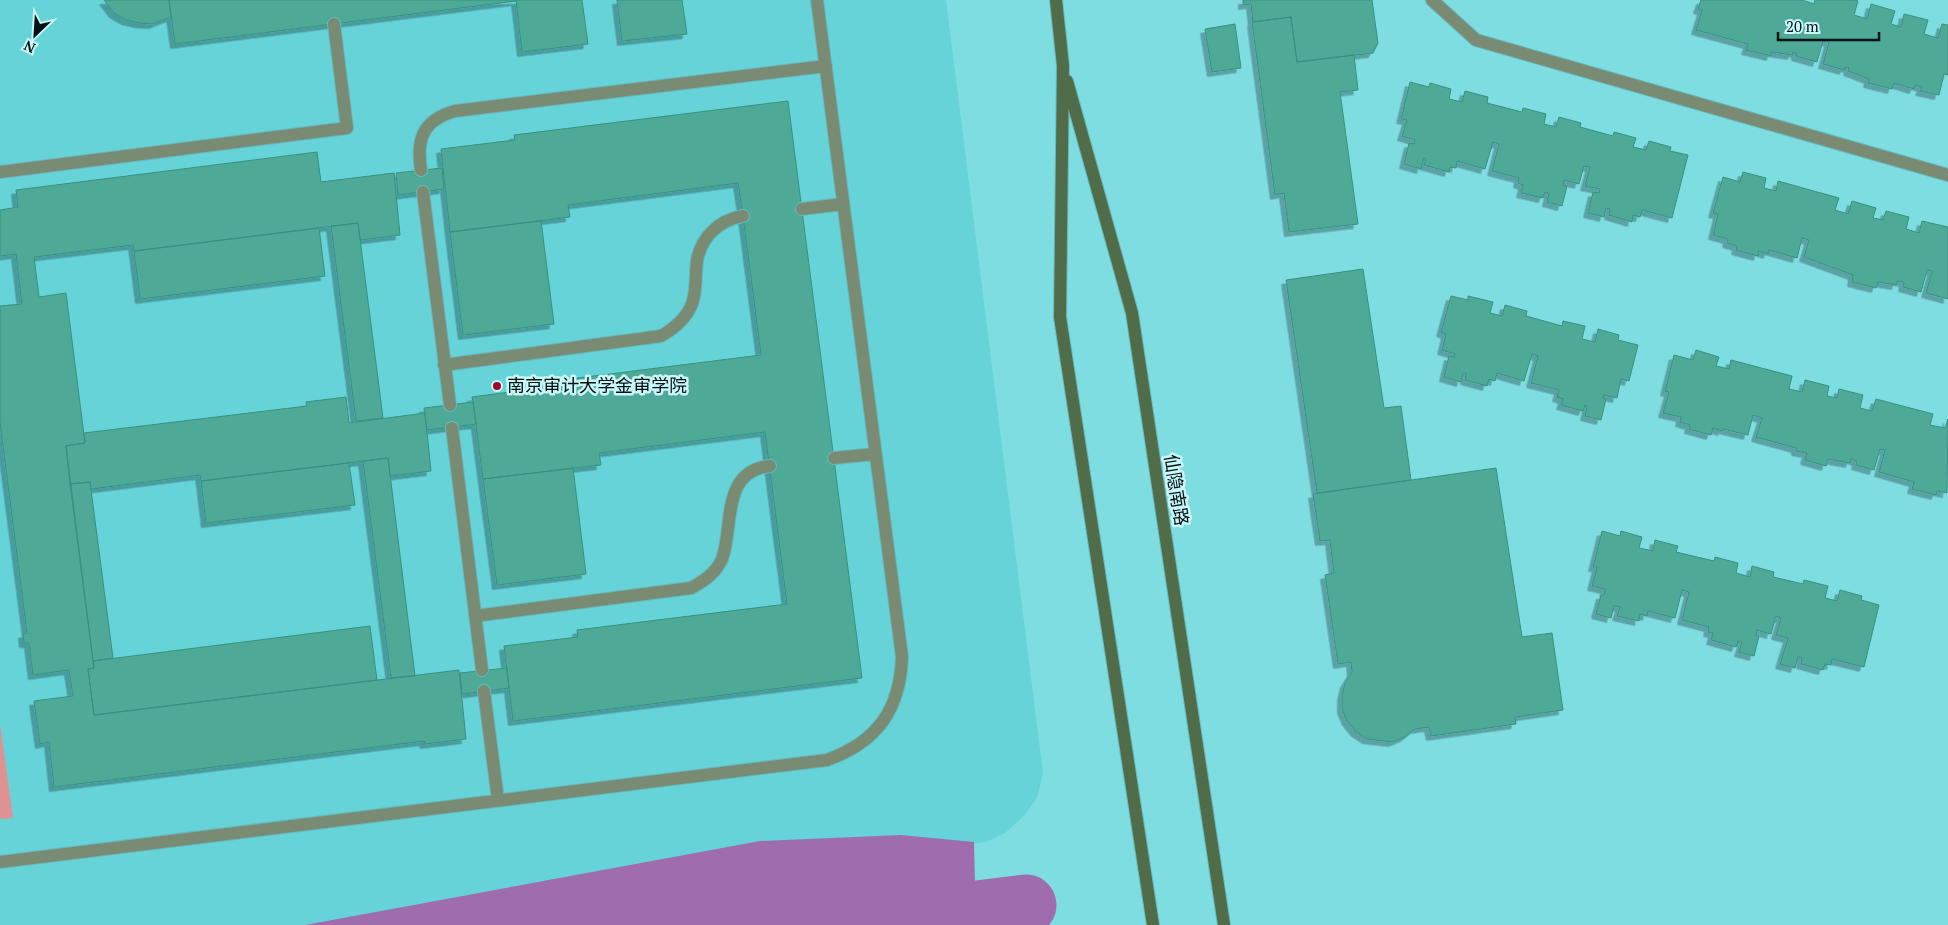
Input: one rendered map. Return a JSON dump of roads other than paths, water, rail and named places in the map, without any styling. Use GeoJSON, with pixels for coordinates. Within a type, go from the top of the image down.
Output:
{"type":"FeatureCollection","features":[{"type":"Feature","properties":{"kind":"street","name":"仙隐南路"},"geometry":{"type":"LineString","coordinates":[[1056,0],[1063,66],[1060,317],[1152,925]]}},
{"type":"Feature","properties":{"kind":"street","name":"仙隐南路"},"geometry":{"type":"LineString","coordinates":[[1063,66],[1132,313],[1224,925]]}},
{"type":"Feature","properties":{"kind":"lane"},"geometry":{"type":"LineString","coordinates":[[0,862],[827,760],[843,754],[872,735],[883,722],[898,691],[902,657],[817,0]]}},
{"type":"Feature","properties":{"kind":"lane"},"geometry":{"type":"LineString","coordinates":[[1432,0],[1476,40],[1948,175]]}},
{"type":"Feature","properties":{"kind":"lane"},"geometry":{"type":"LineString","coordinates":[[0,172],[347,128],[334,24]]}},
{"type":"Feature","properties":{"kind":"lane"},"geometry":{"type":"LineString","coordinates":[[421,170],[419,150],[421,139],[433,121],[443,114],[826,66]]}},
{"type":"Feature","properties":{"kind":"lane"},"geometry":{"type":"LineString","coordinates":[[424,192],[450,405]]}},
{"type":"Feature","properties":{"kind":"lane"},"geometry":{"type":"LineString","coordinates":[[802,209],[843,204]]}},
{"type":"Feature","properties":{"kind":"lane"},"geometry":{"type":"LineString","coordinates":[[444,365],[661,336],[681,322],[688,313],[695,292],[697,261],[708,235],[718,225],[731,218],[743,216]]}},
{"type":"Feature","properties":{"kind":"lane"},"geometry":{"type":"LineString","coordinates":[[452,428],[482,670]]}},
{"type":"Feature","properties":{"kind":"lane"},"geometry":{"type":"LineString","coordinates":[[834,458],[875,454]]}},
{"type":"Feature","properties":{"kind":"lane"},"geometry":{"type":"LineString","coordinates":[[475,616],[691,588],[713,572],[721,560],[725,548],[728,512],[736,489],[752,472],[770,466]]}},
{"type":"Feature","properties":{"kind":"lane"},"geometry":{"type":"LineString","coordinates":[[484,691],[498,800]]}},
{"type":"Feature","properties":{"kind":"waterway"},"geometry":{"type":"LineString","coordinates":[[863,925],[1026,905]]}},
{"type":"Feature","properties":{"kind":"place","name":"南京审计大学金审学院"},"geometry":{"type":"Point","coordinates":[497,386]}}]}
